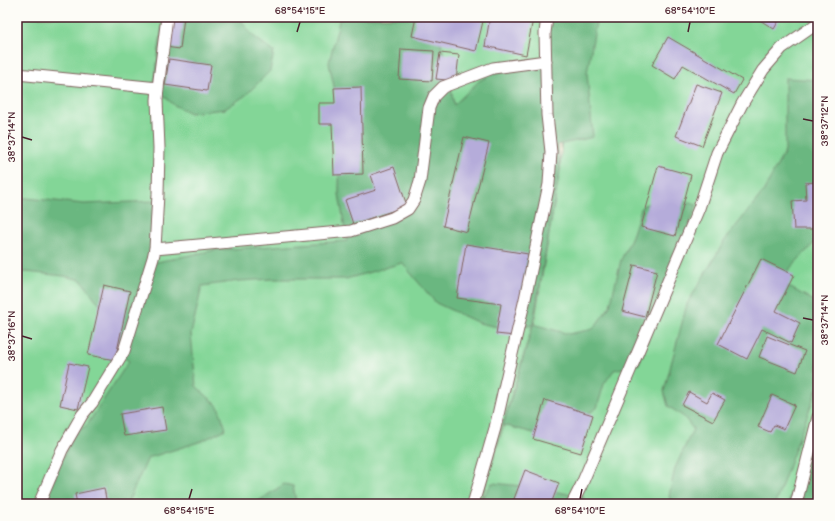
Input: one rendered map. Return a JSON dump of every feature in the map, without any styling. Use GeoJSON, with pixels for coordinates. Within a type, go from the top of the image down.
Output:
{"type":"FeatureCollection","features":[{"type":"Feature","properties":{"kind":"lane"},"geometry":{"type":"LineString","coordinates":[[39,504],[62,450],[82,415],[92,403],[124,351],[155,249],[159,148],[157,100],[167,17]]}},
{"type":"Feature","properties":{"kind":"lane"},"geometry":{"type":"LineString","coordinates":[[473,504],[495,428],[525,299],[549,184],[551,152],[547,115],[544,33],[547,17]]}},
{"type":"Feature","properties":{"kind":"lane"},"geometry":{"type":"LineString","coordinates":[[572,504],[630,375],[700,208],[717,153],[742,104],[763,70],[782,48],[818,23]]}},
{"type":"Feature","properties":{"kind":"lane"},"geometry":{"type":"LineString","coordinates":[[155,249],[351,231],[392,218],[408,209],[414,200],[420,181],[429,108],[434,96],[443,87],[493,68],[546,61]]}},
{"type":"Feature","properties":{"kind":"lane"},"geometry":{"type":"LineString","coordinates":[[17,74],[158,88]]}},
{"type":"Feature","properties":{"kind":"lane"},"geometry":{"type":"LineString","coordinates":[[796,504],[818,417]]}},
{"type":"Feature","properties":{"kind":"green space"},"geometry":{"type":"Polygon","coordinates":[[[17,17],[551,17],[547,36],[560,170],[569,17],[818,17],[818,504],[480,504],[534,324],[557,186],[533,324],[479,504],[17,504],[17,17]]]}},
{"type":"Feature","properties":{"kind":"green space"},"geometry":{"type":"Polygon","coordinates":[[[163,17],[239,17],[252,35],[274,52],[270,71],[246,95],[225,109],[190,113],[174,105],[154,87],[163,17]]]}},
{"type":"Feature","properties":{"kind":"green space"},"geometry":{"type":"Polygon","coordinates":[[[340,17],[426,17],[437,28],[448,70],[454,105],[479,81],[498,71],[550,66],[547,36],[551,17],[597,17],[587,73],[593,137],[558,145],[560,170],[533,324],[569,334],[593,329],[610,306],[621,260],[632,236],[642,206],[666,196],[697,204],[639,364],[614,370],[604,384],[597,408],[549,437],[503,425],[533,325],[511,330],[479,323],[436,303],[402,263],[346,279],[273,279],[239,281],[202,286],[191,334],[196,386],[218,406],[226,429],[202,441],[148,458],[127,504],[43,504],[73,435],[87,425],[129,361],[108,347],[109,317],[81,280],[64,276],[26,272],[17,273],[17,197],[84,204],[156,201],[152,263],[215,250],[347,241],[339,194],[340,115],[329,63],[340,17]]]}},
{"type":"Feature","properties":{"kind":"green space"},"geometry":{"type":"Polygon","coordinates":[[[785,78],[818,80],[818,239],[778,281],[818,303],[818,386],[775,504],[672,504],[669,496],[675,468],[693,429],[684,417],[668,406],[664,391],[687,304],[725,240],[763,192],[785,151],[785,78]]]}},
{"type":"Feature","properties":{"kind":"green space"},"geometry":{"type":"Polygon","coordinates":[[[818,405],[818,462],[814,480],[818,482],[818,504],[788,504],[818,405]]]}},
{"type":"Feature","properties":{"kind":"green space"},"geometry":{"type":"Polygon","coordinates":[[[492,483],[532,487],[584,497],[580,504],[479,504],[492,483]]]}},
{"type":"Feature","properties":{"kind":"green space"},"geometry":{"type":"Polygon","coordinates":[[[284,484],[293,486],[296,501],[293,504],[254,504],[284,484]]]}},
{"type":"Feature","properties":{"kind":"building"},"geometry":{"type":"Polygon","coordinates":[[[168,17],[184,17],[180,49],[165,47],[168,17]]]}},
{"type":"Feature","properties":{"kind":"building"},"geometry":{"type":"Polygon","coordinates":[[[416,17],[484,17],[476,51],[412,36],[416,17]]]}},
{"type":"Feature","properties":{"kind":"building"},"geometry":{"type":"Polygon","coordinates":[[[490,17],[523,17],[533,19],[526,55],[485,46],[490,17]]]}},
{"type":"Feature","properties":{"kind":"building"},"geometry":{"type":"Polygon","coordinates":[[[755,17],[781,17],[774,29],[755,17]]]}},
{"type":"Feature","properties":{"kind":"building"},"geometry":{"type":"Polygon","coordinates":[[[668,37],[742,80],[734,94],[683,65],[675,79],[652,65],[668,37]]]}},
{"type":"Feature","properties":{"kind":"building"},"geometry":{"type":"Polygon","coordinates":[[[401,49],[434,51],[432,81],[399,79],[401,49]]]}},
{"type":"Feature","properties":{"kind":"building"},"geometry":{"type":"Polygon","coordinates":[[[440,53],[459,55],[456,81],[436,79],[440,53]]]}},
{"type":"Feature","properties":{"kind":"building"},"geometry":{"type":"Polygon","coordinates":[[[169,59],[211,65],[207,91],[165,85],[169,59]]]}},
{"type":"Feature","properties":{"kind":"building"},"geometry":{"type":"Polygon","coordinates":[[[696,84],[722,93],[702,146],[676,136],[696,84]]]}},
{"type":"Feature","properties":{"kind":"building"},"geometry":{"type":"Polygon","coordinates":[[[361,87],[363,174],[334,175],[332,124],[319,124],[319,103],[335,103],[334,88],[361,87]]]}},
{"type":"Feature","properties":{"kind":"building"},"geometry":{"type":"Polygon","coordinates":[[[464,137],[489,143],[467,232],[443,226],[464,137]]]}},
{"type":"Feature","properties":{"kind":"building"},"geometry":{"type":"Polygon","coordinates":[[[658,166],[691,175],[675,236],[641,227],[658,166]]]}},
{"type":"Feature","properties":{"kind":"building"},"geometry":{"type":"Polygon","coordinates":[[[394,167],[407,206],[353,224],[345,200],[376,190],[371,175],[394,167]]]}},
{"type":"Feature","properties":{"kind":"building"},"geometry":{"type":"Polygon","coordinates":[[[816,182],[818,229],[794,229],[792,201],[806,200],[805,183],[816,182]]]}},
{"type":"Feature","properties":{"kind":"building"},"geometry":{"type":"Polygon","coordinates":[[[466,244],[528,254],[515,336],[496,334],[501,304],[457,298],[466,244]]]}},
{"type":"Feature","properties":{"kind":"building"},"geometry":{"type":"Polygon","coordinates":[[[761,259],[794,275],[776,311],[800,323],[791,343],[762,329],[747,359],[718,344],[761,259]]]}},
{"type":"Feature","properties":{"kind":"building"},"geometry":{"type":"Polygon","coordinates":[[[634,265],[657,271],[645,317],[622,311],[634,265]]]}},
{"type":"Feature","properties":{"kind":"building"},"geometry":{"type":"Polygon","coordinates":[[[104,285],[130,291],[115,360],[88,355],[104,285]]]}},
{"type":"Feature","properties":{"kind":"building"},"geometry":{"type":"Polygon","coordinates":[[[767,336],[805,351],[797,372],[759,357],[767,336]]]}},
{"type":"Feature","properties":{"kind":"building"},"geometry":{"type":"Polygon","coordinates":[[[69,363],[88,367],[78,409],[60,405],[69,363]]]}},
{"type":"Feature","properties":{"kind":"building"},"geometry":{"type":"Polygon","coordinates":[[[689,392],[707,402],[712,393],[725,400],[713,421],[682,405],[689,392]]]}},
{"type":"Feature","properties":{"kind":"building"},"geometry":{"type":"Polygon","coordinates":[[[772,395],[795,405],[784,429],[774,425],[770,432],[758,427],[772,395]]]}},
{"type":"Feature","properties":{"kind":"building"},"geometry":{"type":"Polygon","coordinates":[[[545,400],[593,415],[581,453],[533,439],[545,400]]]}},
{"type":"Feature","properties":{"kind":"building"},"geometry":{"type":"Polygon","coordinates":[[[162,407],[166,430],[124,436],[120,414],[162,407]]]}},
{"type":"Feature","properties":{"kind":"building"},"geometry":{"type":"Polygon","coordinates":[[[525,470],[559,483],[551,504],[512,504],[525,470]]]}},
{"type":"Feature","properties":{"kind":"building"},"geometry":{"type":"Polygon","coordinates":[[[104,488],[107,504],[77,504],[75,494],[104,488]]]}}]}
